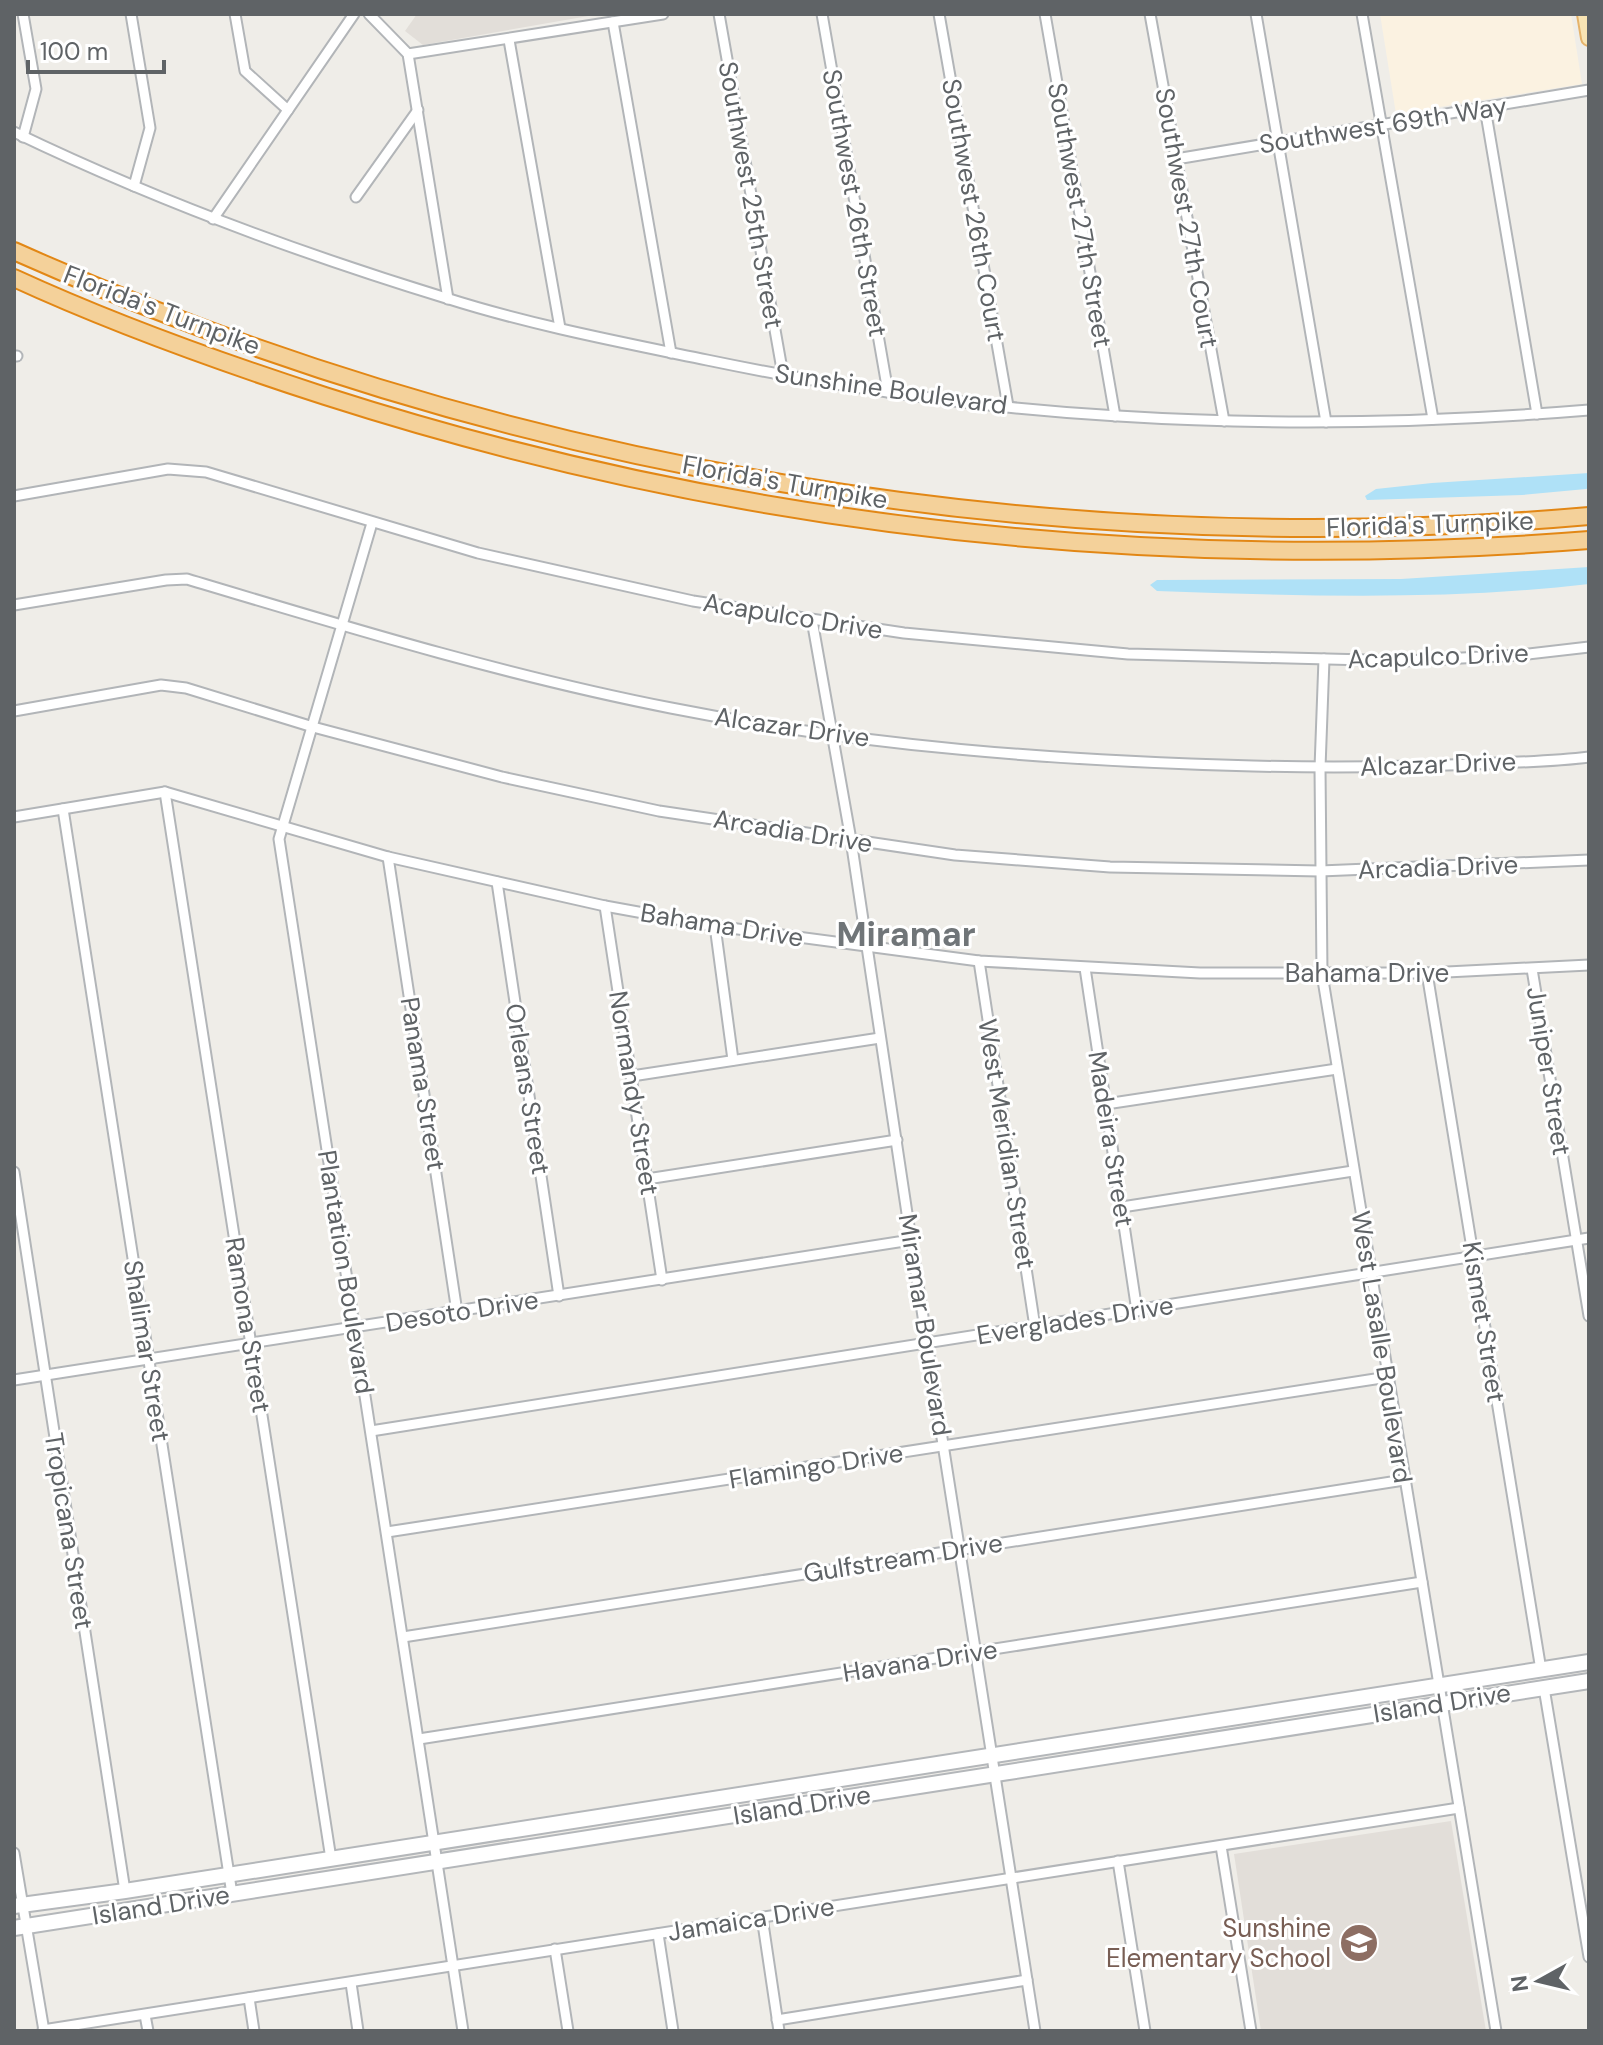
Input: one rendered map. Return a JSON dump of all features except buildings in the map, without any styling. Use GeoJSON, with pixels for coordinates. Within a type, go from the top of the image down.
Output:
{"type":"FeatureCollection","features":[{"type":"Feature","properties":{"kind":"highway","name":"Florida's Turnpike"},"geometry":{"type":"LineString","coordinates":[[14,251],[194,325],[400,395],[599,447],[789,485],[950,508],[1156,525],[1381,527],[1589,516]]}},
{"type":"Feature","properties":{"kind":"highway","name":"Florida's Turnpike"},"geometry":{"type":"LineString","coordinates":[[14,278],[214,358],[392,417],[601,472],[806,512],[1013,538],[1207,550],[1400,551],[1589,540]]}},
{"type":"Feature","properties":{"kind":"main road"},"geometry":{"type":"LineString","coordinates":[[1585,14],[1589,38]]}},
{"type":"Feature","properties":{"kind":"street"},"geometry":{"type":"LineString","coordinates":[[18,134],[36,89],[23,14]]}},
{"type":"Feature","properties":{"kind":"street"},"geometry":{"type":"LineString","coordinates":[[131,14],[150,128],[134,186]]}},
{"type":"Feature","properties":{"kind":"street"},"geometry":{"type":"LineString","coordinates":[[235,14],[245,71],[288,110]]}},
{"type":"Feature","properties":{"kind":"street"},"geometry":{"type":"LineString","coordinates":[[213,219],[354,14]]}},
{"type":"Feature","properties":{"kind":"street"},"geometry":{"type":"LineString","coordinates":[[369,14],[408,54],[448,299]]}},
{"type":"Feature","properties":{"kind":"street"},"geometry":{"type":"LineString","coordinates":[[408,54],[663,14]]}},
{"type":"Feature","properties":{"kind":"street","name":"Southwest 25th Street"},"geometry":{"type":"LineString","coordinates":[[719,14],[783,375]]}},
{"type":"Feature","properties":{"kind":"street","name":"Southwest 26th Street"},"geometry":{"type":"LineString","coordinates":[[822,14],[888,392]]}},
{"type":"Feature","properties":{"kind":"street","name":"Southwest 26th Court"},"geometry":{"type":"LineString","coordinates":[[939,14],[1008,406]]}},
{"type":"Feature","properties":{"kind":"street","name":"Southwest 27th Street"},"geometry":{"type":"LineString","coordinates":[[1045,14],[1115,416]]}},
{"type":"Feature","properties":{"kind":"street","name":"Southwest 27th Court"},"geometry":{"type":"LineString","coordinates":[[1150,14],[1224,421]]}},
{"type":"Feature","properties":{"kind":"street"},"geometry":{"type":"LineString","coordinates":[[1256,14],[1326,422]]}},
{"type":"Feature","properties":{"kind":"street"},"geometry":{"type":"LineString","coordinates":[[1362,14],[1433,419]]}},
{"type":"Feature","properties":{"kind":"street"},"geometry":{"type":"LineString","coordinates":[[613,22],[671,353]]}},
{"type":"Feature","properties":{"kind":"street"},"geometry":{"type":"LineString","coordinates":[[509,40],[560,328]]}},
{"type":"Feature","properties":{"kind":"street","name":"Southwest 69th Way"},"geometry":{"type":"LineString","coordinates":[[1176,159],[1589,90]]}},
{"type":"Feature","properties":{"kind":"street"},"geometry":{"type":"LineString","coordinates":[[1485,108],[1537,414]]}},
{"type":"Feature","properties":{"kind":"street"},"geometry":{"type":"LineString","coordinates":[[356,197],[418,110]]}},
{"type":"Feature","properties":{"kind":"street","name":"Sunshine Boulevard"},"geometry":{"type":"LineString","coordinates":[[18,134],[213,219],[448,299],[560,328],[783,375],[888,392],[1008,406],[1115,416],[1224,421],[1433,419],[1589,410]]}},
{"type":"Feature","properties":{"kind":"street","name":"Acapulco Drive"},"geometry":{"type":"LineString","coordinates":[[14,496],[168,469],[206,472],[478,553],[693,601],[904,633],[1128,654],[1405,661],[1519,655],[1589,647]]}},
{"type":"Feature","properties":{"kind":"street","name":"Plantation Boulevard"},"geometry":{"type":"LineString","coordinates":[[372,523],[279,839],[463,2031]]}},
{"type":"Feature","properties":{"kind":"street","name":"Alcazar Drive"},"geometry":{"type":"LineString","coordinates":[[14,605],[187,579],[342,626],[514,672],[671,708],[832,734],[947,748],[1121,763],[1320,768],[1418,767],[1589,757]]}},
{"type":"Feature","properties":{"kind":"street","name":"Miramar Boulevard"},"geometry":{"type":"LineString","coordinates":[[812,620],[851,840],[1035,2031]]}},
{"type":"Feature","properties":{"kind":"street","name":"West Lasalle Boulevard"},"geometry":{"type":"LineString","coordinates":[[1324,659],[1320,768],[1322,974],[1496,2031]]}},
{"type":"Feature","properties":{"kind":"street","name":"Arcadia Drive"},"geometry":{"type":"LineString","coordinates":[[14,711],[161,685],[186,688],[313,727],[502,777],[645,808],[955,855],[1110,867],[1320,871],[1589,860]]}},
{"type":"Feature","properties":{"kind":"street","name":"Bahama Drive"},"geometry":{"type":"LineString","coordinates":[[14,817],[165,792],[388,857],[605,906],[715,926],[979,961],[1200,973],[1322,974],[1427,973],[1589,965]]}},
{"type":"Feature","properties":{"kind":"street","name":"Ramona Street"},"geometry":{"type":"LineString","coordinates":[[165,792],[331,1859]]}},
{"type":"Feature","properties":{"kind":"street","name":"Shalimar Street"},"geometry":{"type":"LineString","coordinates":[[63,809],[232,1894]]}},
{"type":"Feature","properties":{"kind":"street","name":"Panama Street"},"geometry":{"type":"LineString","coordinates":[[388,857],[457,1312]]}},
{"type":"Feature","properties":{"kind":"street","name":"Orleans Street"},"geometry":{"type":"LineString","coordinates":[[497,882],[559,1296]]}},
{"type":"Feature","properties":{"kind":"street","name":"Normandy Street"},"geometry":{"type":"LineString","coordinates":[[605,906],[662,1280]]}},
{"type":"Feature","properties":{"kind":"street"},"geometry":{"type":"LineString","coordinates":[[715,926],[733,1060]]}},
{"type":"Feature","properties":{"kind":"street","name":"West Meridian Street"},"geometry":{"type":"LineString","coordinates":[[979,961],[1035,1327]]}},
{"type":"Feature","properties":{"kind":"street","name":"Madeira Street"},"geometry":{"type":"LineString","coordinates":[[1085,968],[1137,1311]]}},
{"type":"Feature","properties":{"kind":"street","name":"Juniper Street"},"geometry":{"type":"LineString","coordinates":[[1532,969],[1589,1316]]}},
{"type":"Feature","properties":{"kind":"street","name":"Kismet Street"},"geometry":{"type":"LineString","coordinates":[[1427,973],[1541,1670]]}},
{"type":"Feature","properties":{"kind":"street"},"geometry":{"type":"LineString","coordinates":[[632,1076],[880,1038]]}},
{"type":"Feature","properties":{"kind":"street"},"geometry":{"type":"LineString","coordinates":[[1106,1104],[1337,1069]]}},
{"type":"Feature","properties":{"kind":"street"},"geometry":{"type":"LineString","coordinates":[[647,1179],[897,1140]]}},
{"type":"Feature","properties":{"kind":"street"},"geometry":{"type":"LineString","coordinates":[[1122,1207],[1353,1171]]}},
{"type":"Feature","properties":{"kind":"street","name":"Tropicana Street"},"geometry":{"type":"LineString","coordinates":[[14,1172],[125,1891]]}},
{"type":"Feature","properties":{"kind":"street","name":"Everglades Drive"},"geometry":{"type":"LineString","coordinates":[[371,1431],[1589,1238]]}},
{"type":"Feature","properties":{"kind":"street","name":"Desoto Drive"},"geometry":{"type":"LineString","coordinates":[[14,1380],[911,1240]]}},
{"type":"Feature","properties":{"kind":"street","name":"Flamingo Drive"},"geometry":{"type":"LineString","coordinates":[[387,1532],[1388,1377]]}},
{"type":"Feature","properties":{"kind":"street","name":"Gulfstream Drive"},"geometry":{"type":"LineString","coordinates":[[403,1637],[1404,1480]]}},
{"type":"Feature","properties":{"kind":"street","name":"Havana Drive"},"geometry":{"type":"LineString","coordinates":[[419,1739],[1422,1582]]}},
{"type":"Feature","properties":{"kind":"street","name":"Island Drive"},"geometry":{"type":"LineString","coordinates":[[18,1906],[1589,1662]]}},
{"type":"Feature","properties":{"kind":"street","name":"Island Drive"},"geometry":{"type":"LineString","coordinates":[[20,1927],[1589,1681]]}},
{"type":"Feature","properties":{"kind":"street"},"geometry":{"type":"LineString","coordinates":[[1544,1688],[1589,1957]]}},
{"type":"Feature","properties":{"kind":"street","name":"Jamaica Drive"},"geometry":{"type":"LineString","coordinates":[[44,2030],[1459,1808]]}},
{"type":"Feature","properties":{"kind":"street"},"geometry":{"type":"LineString","coordinates":[[1221,1846],[1251,2031]]}},
{"type":"Feature","properties":{"kind":"street"},"geometry":{"type":"LineString","coordinates":[[14,1853],[20,1927],[44,2030]]}},
{"type":"Feature","properties":{"kind":"street"},"geometry":{"type":"LineString","coordinates":[[1118,1861],[1145,2031]]}},
{"type":"Feature","properties":{"kind":"street"},"geometry":{"type":"LineString","coordinates":[[762,1917],[779,2031]]}},
{"type":"Feature","properties":{"kind":"street"},"geometry":{"type":"LineString","coordinates":[[658,1934],[673,2031]]}},
{"type":"Feature","properties":{"kind":"street"},"geometry":{"type":"LineString","coordinates":[[555,1949],[568,2031]]}},
{"type":"Feature","properties":{"kind":"street"},"geometry":{"type":"LineString","coordinates":[[777,2020],[1027,1980]]}},
{"type":"Feature","properties":{"kind":"street"},"geometry":{"type":"LineString","coordinates":[[351,1983],[358,2031]]}},
{"type":"Feature","properties":{"kind":"street"},"geometry":{"type":"LineString","coordinates":[[249,1998],[254,2031]]}},
{"type":"Feature","properties":{"kind":"street"},"geometry":{"type":"LineString","coordinates":[[145,2015],[148,2031]]}},
{"type":"Feature","properties":{"kind":"shaded area"},"geometry":{"type":"Polygon","coordinates":[[[417,14],[600,14],[423,45],[405,31],[417,14]]]}},
{"type":"Feature","properties":{"kind":"shaded area"},"geometry":{"type":"Polygon","coordinates":[[[1380,14],[1571,14],[1582,84],[1396,114],[1380,14]]]}},
{"type":"Feature","properties":{"kind":"shaded area","name":"Sunshine Elementary School"},"geometry":{"type":"Polygon","coordinates":[[[1451,1821],[1486,2031],[1261,2031],[1234,1854],[1451,1821]]]}},
{"type":"Feature","properties":{"kind":"water"},"geometry":{"type":"Polygon","coordinates":[[[1589,473],[1589,488],[1586,489],[1522,495],[1367,500],[1365,496],[1376,489],[1432,483],[1589,473]]]}},
{"type":"Feature","properties":{"kind":"water"},"geometry":{"type":"Polygon","coordinates":[[[1589,567],[1589,584],[1481,593],[1373,596],[1265,594],[1157,591],[1150,585],[1157,580],[1401,579],[1589,567]]]}},
{"type":"Feature","properties":{"kind":"place","name":"Sunshine Elementary School"},"geometry":{"type":"Point","coordinates":[1359,1943]}},
{"type":"Feature","properties":{"kind":"district","name":"Miramar"},"geometry":{"type":"Point","coordinates":[906,934]}}]}
